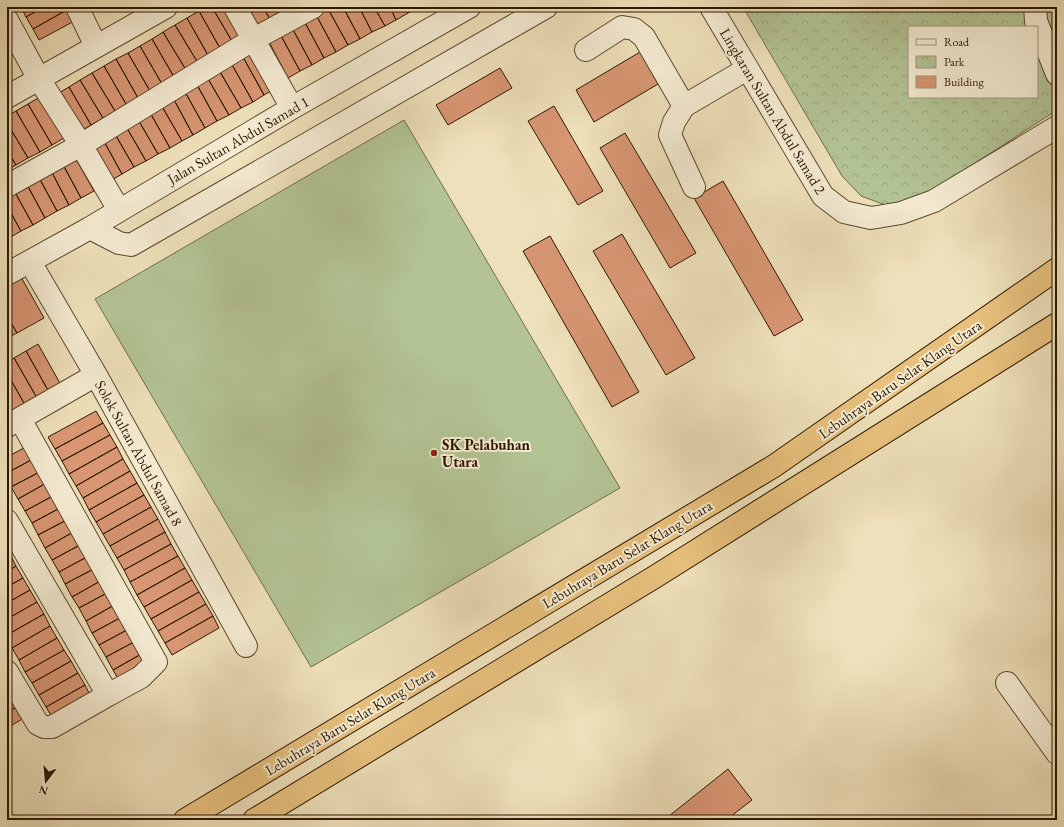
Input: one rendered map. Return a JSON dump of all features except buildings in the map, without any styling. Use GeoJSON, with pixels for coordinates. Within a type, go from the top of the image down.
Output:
{"type":"FeatureCollection","features":[{"type":"Feature","properties":{"kind":"highway","name":"Lebuhraya Baru Selat Klang Utara"},"geometry":{"type":"LineString","coordinates":[[185,820],[774,466],[1057,269]]}},
{"type":"Feature","properties":{"kind":"highway"},"geometry":{"type":"LineString","coordinates":[[254,820],[653,578],[1057,324]]}},
{"type":"Feature","properties":{"kind":"street"},"geometry":{"type":"LineString","coordinates":[[76,7],[96,46]]}},
{"type":"Feature","properties":{"kind":"street"},"geometry":{"type":"LineString","coordinates":[[236,7],[292,108]]}},
{"type":"Feature","properties":{"kind":"street"},"geometry":{"type":"LineString","coordinates":[[7,186],[81,145],[254,39],[313,7]]}},
{"type":"Feature","properties":{"kind":"street","name":"Jalan Sultan Abdul Samad 1"},"geometry":{"type":"LineString","coordinates":[[7,274],[90,228],[292,108],[469,7]]}},
{"type":"Feature","properties":{"kind":"street"},"geometry":{"type":"LineString","coordinates":[[90,228],[119,243],[131,245],[546,7]]}},
{"type":"Feature","properties":{"kind":"street","name":"Lingkaran Sultan Abdul Samad 2"},"geometry":{"type":"LineString","coordinates":[[710,7],[822,196],[844,212],[871,218],[901,213],[934,201],[1057,127]]}},
{"type":"Feature","properties":{"kind":"street"},"geometry":{"type":"LineString","coordinates":[[1035,7],[1036,21],[1057,74]]}},
{"type":"Feature","properties":{"kind":"street"},"geometry":{"type":"LineString","coordinates":[[7,98],[159,9]]}},
{"type":"Feature","properties":{"kind":"street"},"geometry":{"type":"LineString","coordinates":[[7,20],[39,79],[120,210]]}},
{"type":"Feature","properties":{"kind":"street"},"geometry":{"type":"LineString","coordinates":[[586,50],[622,27],[634,29],[644,37],[684,106]]}},
{"type":"Feature","properties":{"kind":"street"},"geometry":{"type":"LineString","coordinates":[[694,187],[670,135],[674,122],[684,106],[747,69]]}},
{"type":"Feature","properties":{"kind":"street","name":"Solok Sultan Abdul Samad 8"},"geometry":{"type":"LineString","coordinates":[[30,262],[96,375],[246,646]]}},
{"type":"Feature","properties":{"kind":"street"},"geometry":{"type":"LineString","coordinates":[[7,672],[38,724],[44,727],[52,726],[106,691],[141,677],[156,662],[13,423],[96,375]]}},
{"type":"Feature","properties":{"kind":"street"},"geometry":{"type":"LineString","coordinates":[[7,521],[106,691]]}},
{"type":"Feature","properties":{"kind":"street"},"geometry":{"type":"LineString","coordinates":[[1007,683],[1057,753]]}},
{"type":"Feature","properties":{"kind":"green space"},"geometry":{"type":"Polygon","coordinates":[[[743,7],[1057,7],[1057,110],[920,199],[888,206],[861,196],[842,176],[743,7]]]}},
{"type":"Feature","properties":{"kind":"green space"},"geometry":{"type":"Polygon","coordinates":[[[404,120],[620,488],[311,667],[95,299],[404,120]]]}},
{"type":"Feature","properties":{"kind":"place","name":"SK Pelabuhan Utara"},"geometry":{"type":"Point","coordinates":[434,453]}}]}
